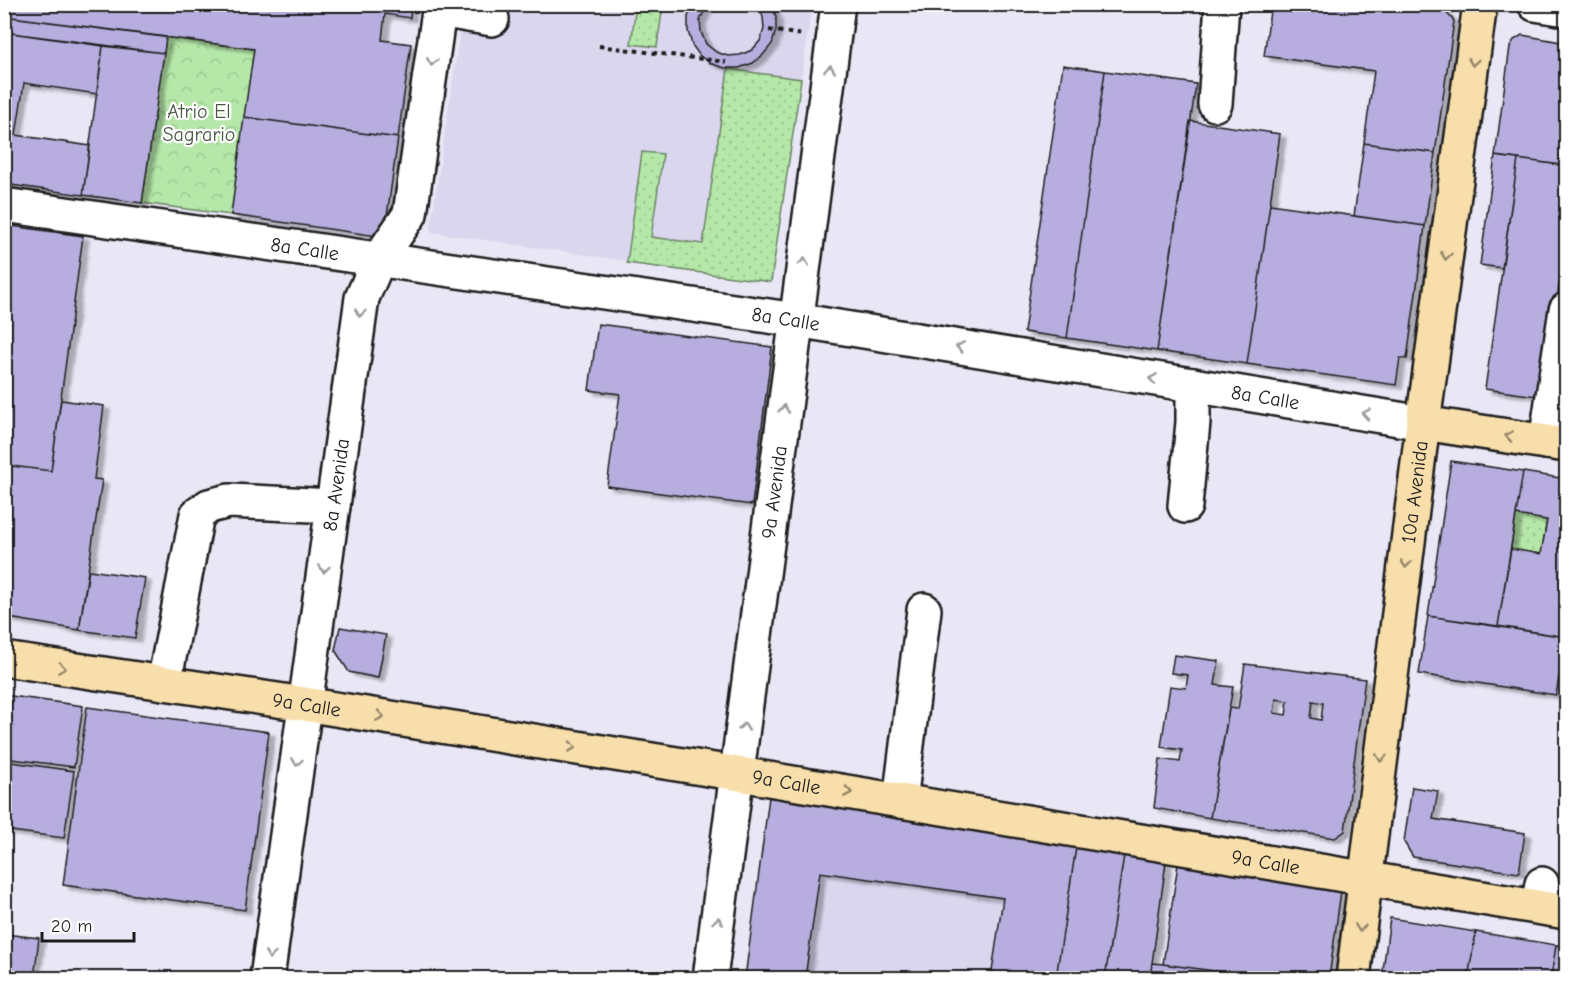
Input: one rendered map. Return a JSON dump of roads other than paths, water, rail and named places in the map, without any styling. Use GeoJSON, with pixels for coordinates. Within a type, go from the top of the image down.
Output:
{"type":"FeatureCollection","features":[{"type":"Feature","properties":{"kind":"main road","name":"10a Avenida"},"geometry":{"type":"LineString","coordinates":[[1353,978],[1480,4]]}},
{"type":"Feature","properties":{"kind":"main road","name":"8a Calle"},"geometry":{"type":"LineString","coordinates":[[1424,423],[1556,444]]}},
{"type":"Feature","properties":{"kind":"main road","name":"9a Calle"},"geometry":{"type":"LineString","coordinates":[[4,659],[304,704],[1366,877],[1549,901]]}},
{"type":"Feature","properties":{"kind":"street","name":"9a Avenida"},"geometry":{"type":"LineString","coordinates":[[710,978],[739,774],[838,4]]}},
{"type":"Feature","properties":{"kind":"street"},"geometry":{"type":"LineString","coordinates":[[1215,104],[1222,4]]}},
{"type":"Feature","properties":{"kind":"street"},"geometry":{"type":"LineString","coordinates":[[1535,4],[1566,9]]}},
{"type":"Feature","properties":{"kind":"street"},"geometry":{"type":"LineString","coordinates":[[440,7],[492,19]]}},
{"type":"Feature","properties":{"kind":"street","name":"8a Avenida"},"geometry":{"type":"LineString","coordinates":[[267,978],[362,298],[379,259],[410,214],[440,7]]}},
{"type":"Feature","properties":{"kind":"street","name":"8a Calle"},"geometry":{"type":"LineString","coordinates":[[4,205],[796,320],[1424,423]]}},
{"type":"Feature","properties":{"kind":"street"},"geometry":{"type":"LineString","coordinates":[[1556,444],[1566,310]]}},
{"type":"Feature","properties":{"kind":"street"},"geometry":{"type":"LineString","coordinates":[[1185,506],[1193,422],[1193,385]]}},
{"type":"Feature","properties":{"kind":"street"},"geometry":{"type":"LineString","coordinates":[[164,683],[197,515],[209,506],[229,501],[333,506]]}},
{"type":"Feature","properties":{"kind":"street"},"geometry":{"type":"LineString","coordinates":[[900,801],[924,610]]}},
{"type":"Feature","properties":{"kind":"park label","name":"Atrio El Sagrario"},"geometry":{"type":"Point","coordinates":[199,122]}}]}
